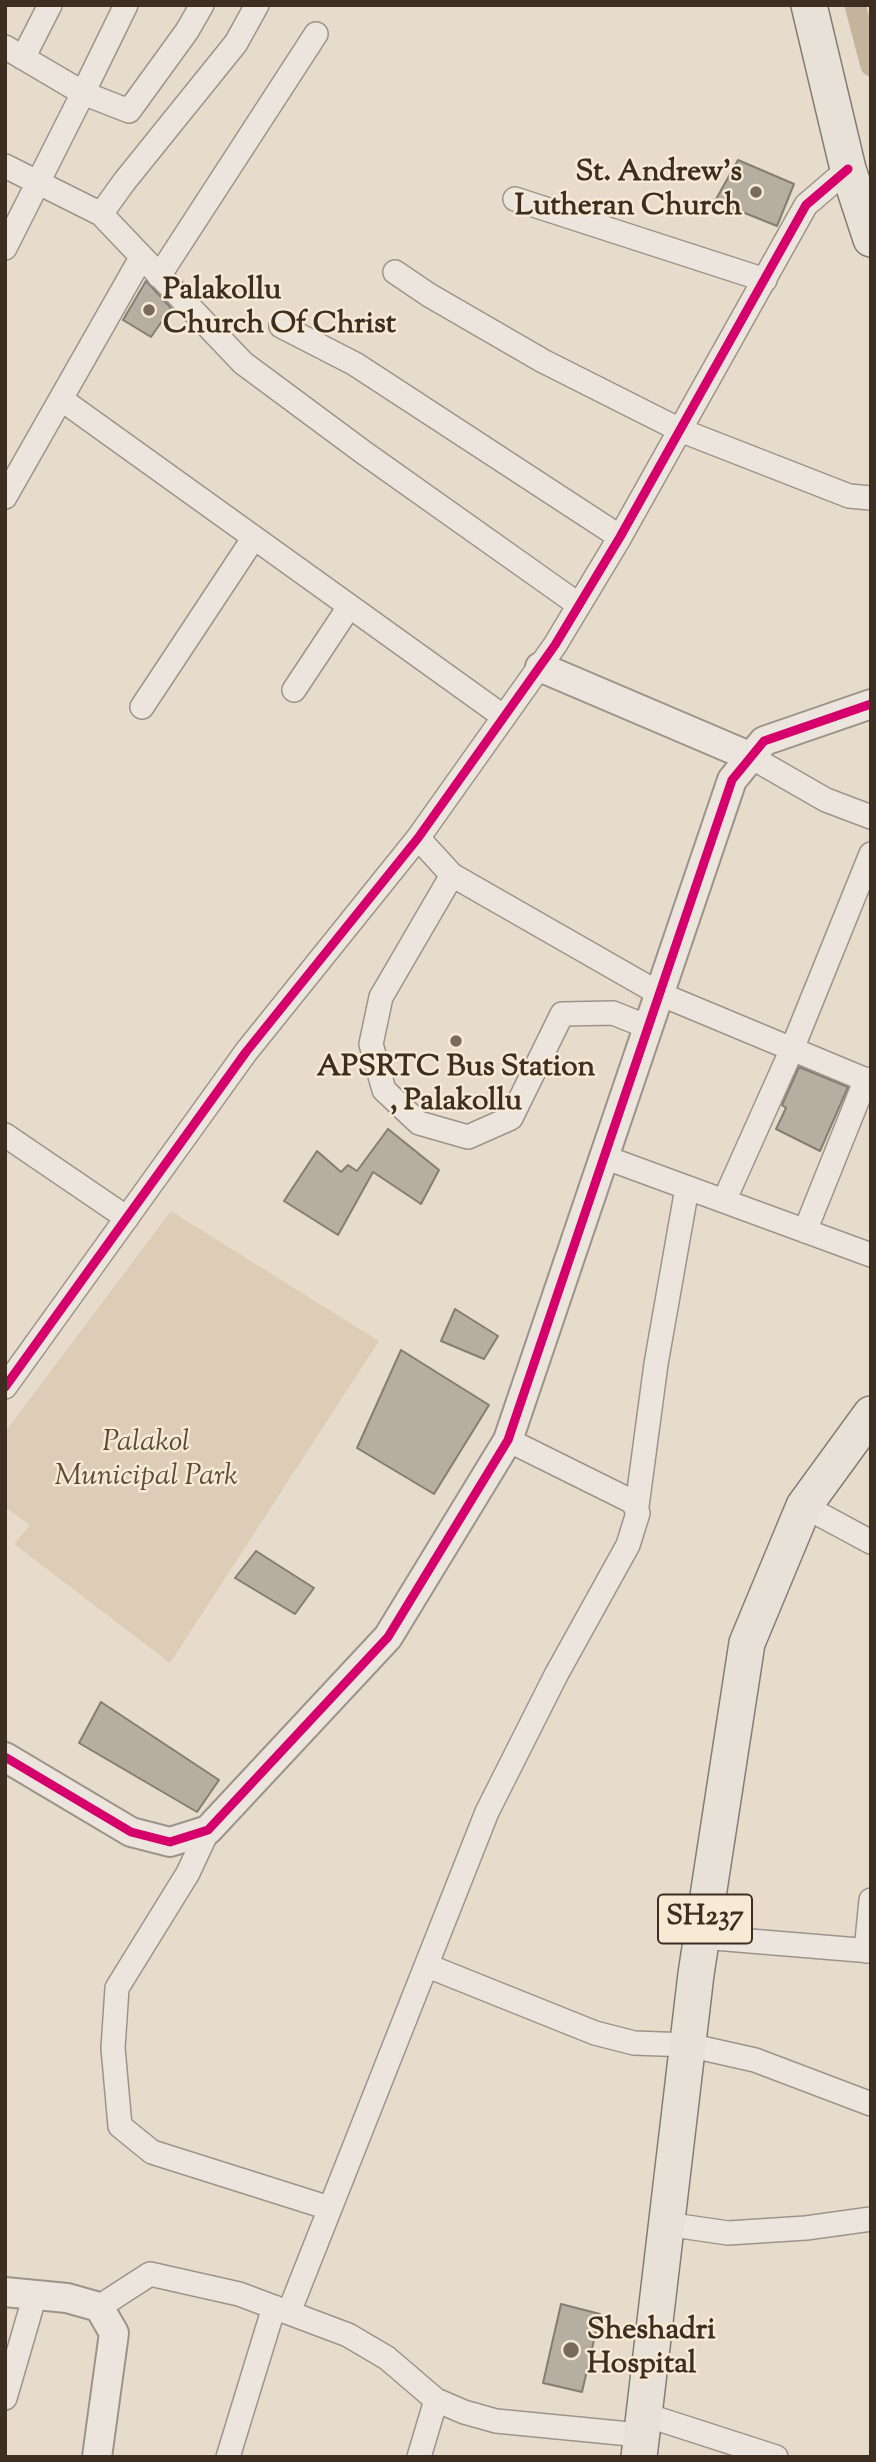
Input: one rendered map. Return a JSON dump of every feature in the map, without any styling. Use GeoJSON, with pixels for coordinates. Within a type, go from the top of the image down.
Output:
{"type":"FeatureCollection","features":[{"type":"Feature","properties":{"kind":"main road"},"geometry":{"type":"LineString","coordinates":[[808,5],[848,169],[871,239]]}},
{"type":"Feature","properties":{"kind":"main road","name":"SH237"},"geometry":{"type":"LineString","coordinates":[[641,2435],[702,1937],[747,1643],[804,1506],[871,1414]]}},
{"type":"Feature","properties":{"kind":"street"},"geometry":{"type":"LineString","coordinates":[[50,5],[14,52],[83,93],[129,111],[187,31],[202,5]]}},
{"type":"Feature","properties":{"kind":"street"},"geometry":{"type":"LineString","coordinates":[[5,248],[126,5]]}},
{"type":"Feature","properties":{"kind":"street"},"geometry":{"type":"LineString","coordinates":[[101,214],[236,43],[257,5]]}},
{"type":"Feature","properties":{"kind":"street"},"geometry":{"type":"LineString","coordinates":[[159,276],[316,34]]}},
{"type":"Feature","properties":{"kind":"street"},"geometry":{"type":"LineString","coordinates":[[5,166],[101,214],[243,363],[363,453],[579,605]]}},
{"type":"Feature","properties":{"kind":"street"},"geometry":{"type":"LineString","coordinates":[[5,1387],[246,1052],[418,838],[540,667],[620,537],[806,205],[848,169]]}},
{"type":"Feature","properties":{"kind":"street"},"geometry":{"type":"LineString","coordinates":[[515,198],[765,280]]}},
{"type":"Feature","properties":{"kind":"street"},"geometry":{"type":"LineString","coordinates":[[5,497],[141,258]]}},
{"type":"Feature","properties":{"kind":"street"},"geometry":{"type":"LineString","coordinates":[[395,272],[429,295],[543,361],[680,430],[849,496],[871,498]]}},
{"type":"Feature","properties":{"kind":"street"},"geometry":{"type":"LineString","coordinates":[[281,326],[355,364],[620,537]]}},
{"type":"Feature","properties":{"kind":"street"},"geometry":{"type":"LineString","coordinates":[[61,399],[503,717]]}},
{"type":"Feature","properties":{"kind":"street"},"geometry":{"type":"LineString","coordinates":[[142,707],[253,539]]}},
{"type":"Feature","properties":{"kind":"street"},"geometry":{"type":"LineString","coordinates":[[294,690],[349,607]]}},
{"type":"Feature","properties":{"kind":"street"},"geometry":{"type":"LineString","coordinates":[[540,667],[751,757],[826,800],[871,817]]}},
{"type":"Feature","properties":{"kind":"street"},"geometry":{"type":"LineString","coordinates":[[329,2208],[152,2152],[120,2126],[113,2048],[117,1989],[188,1873],[208,1830],[388,1637],[508,1440],[732,780],[764,741],[871,704]]}},
{"type":"Feature","properties":{"kind":"street"},"geometry":{"type":"LineString","coordinates":[[418,838],[452,875],[660,994],[868,1081],[805,1231]]}},
{"type":"Feature","properties":{"kind":"street"},"geometry":{"type":"LineString","coordinates":[[724,1201],[792,1049],[871,853]]}},
{"type":"Feature","properties":{"kind":"street"},"geometry":{"type":"LineString","coordinates":[[452,875],[382,997],[371,1044],[384,1090],[419,1123],[468,1137],[511,1118],[562,1014],[612,1013],[648,1027]]}},
{"type":"Feature","properties":{"kind":"street"},"geometry":{"type":"LineString","coordinates":[[5,1135],[127,1218]]}},
{"type":"Feature","properties":{"kind":"street"},"geometry":{"type":"LineString","coordinates":[[604,1157],[871,1255]]}},
{"type":"Feature","properties":{"kind":"street"},"geometry":{"type":"LineString","coordinates":[[228,2457],[281,2309],[329,2208],[428,1966],[487,1812],[556,1675],[628,1545],[637,1506],[656,1364],[687,1188]]}},
{"type":"Feature","properties":{"kind":"street"},"geometry":{"type":"LineString","coordinates":[[508,1440],[637,1506]]}},
{"type":"Feature","properties":{"kind":"street"},"geometry":{"type":"LineString","coordinates":[[804,1506],[871,1542]]}},
{"type":"Feature","properties":{"kind":"street"},"geometry":{"type":"LineString","coordinates":[[5,1757],[131,1832],[170,1842],[208,1830]]}},
{"type":"Feature","properties":{"kind":"street"},"geometry":{"type":"LineString","coordinates":[[702,1937],[869,1951],[871,1900]]}},
{"type":"Feature","properties":{"kind":"street"},"geometry":{"type":"LineString","coordinates":[[428,1966],[595,2033],[651,2046],[688,2045],[755,2060],[871,2104]]}},
{"type":"Feature","properties":{"kind":"street"},"geometry":{"type":"LineString","coordinates":[[666,2224],[728,2233],[806,2228],[871,2219]]}},
{"type":"Feature","properties":{"kind":"street"},"geometry":{"type":"LineString","coordinates":[[99,2307],[150,2274],[239,2294],[348,2335],[387,2358],[436,2400],[496,2421],[641,2435],[776,2457]]}},
{"type":"Feature","properties":{"kind":"street"},"geometry":{"type":"LineString","coordinates":[[5,2292],[68,2298],[99,2307],[114,2333],[97,2457]]}},
{"type":"Feature","properties":{"kind":"street"},"geometry":{"type":"LineString","coordinates":[[5,2398],[12,2348],[35,2295]]}},
{"type":"Feature","properties":{"kind":"street"},"geometry":{"type":"LineString","coordinates":[[419,2457],[436,2400]]}},
{"type":"Feature","properties":{"kind":"green space","name":"Palakol Municipal Park"},"geometry":{"type":"Polygon","coordinates":[[[171,1211],[379,1341],[170,1663],[14,1544],[30,1525],[5,1507],[5,1432],[171,1211]]]}},
{"type":"Feature","properties":{"kind":"building","name":"St. Andrew's Lutheran Church"},"geometry":{"type":"Polygon","coordinates":[[[738,160],[794,184],[777,226],[715,201],[738,160]]]}},
{"type":"Feature","properties":{"kind":"building","name":"Palakollu Church Of Christ"},"geometry":{"type":"Polygon","coordinates":[[[146,281],[171,308],[151,337],[123,320],[146,281]]]}},
{"type":"Feature","properties":{"kind":"building"},"geometry":{"type":"Polygon","coordinates":[[[799,1067],[848,1087],[820,1151],[776,1129],[786,1108],[782,1105],[799,1067]]]}},
{"type":"Feature","properties":{"kind":"building"},"geometry":{"type":"Polygon","coordinates":[[[388,1129],[439,1170],[421,1204],[373,1172],[338,1235],[284,1201],[317,1151],[341,1172],[348,1165],[357,1171],[388,1129]]]}},
{"type":"Feature","properties":{"kind":"building"},"geometry":{"type":"Polygon","coordinates":[[[455,1309],[498,1336],[484,1359],[441,1341],[455,1309]]]}},
{"type":"Feature","properties":{"kind":"building"},"geometry":{"type":"Polygon","coordinates":[[[401,1350],[489,1405],[434,1494],[357,1448],[401,1350]]]}},
{"type":"Feature","properties":{"kind":"building"},"geometry":{"type":"Polygon","coordinates":[[[256,1551],[314,1588],[295,1614],[235,1578],[256,1551]]]}},
{"type":"Feature","properties":{"kind":"building"},"geometry":{"type":"Polygon","coordinates":[[[101,1702],[219,1780],[197,1812],[79,1743],[101,1702]]]}},
{"type":"Feature","properties":{"kind":"building"},"geometry":{"type":"Polygon","coordinates":[[[561,2304],[600,2314],[582,2392],[543,2383],[561,2304]]]}},
{"type":"Feature","properties":{"kind":"waterway"},"geometry":{"type":"LineString","coordinates":[[855,5],[871,66]]}},
{"type":"Feature","properties":{"kind":"cycle path"},"geometry":{"type":"LineString","coordinates":[[5,1387],[246,1052],[418,838],[555,645],[620,537],[806,205],[848,169]]}},
{"type":"Feature","properties":{"kind":"cycle path"},"geometry":{"type":"LineString","coordinates":[[5,1757],[131,1832],[170,1842],[208,1830],[388,1637],[508,1440],[732,780],[764,741],[871,704]]}},
{"type":"Feature","properties":{"kind":"place","name":"St. Andrew's Lutheran Church"},"geometry":{"type":"Point","coordinates":[756,192]}},
{"type":"Feature","properties":{"kind":"place","name":"Palakollu Church Of Christ"},"geometry":{"type":"Point","coordinates":[149,310]}},
{"type":"Feature","properties":{"kind":"place","name":"APSRTC Bus Station , Palakollu"},"geometry":{"type":"Point","coordinates":[456,1041]}},
{"type":"Feature","properties":{"kind":"place","name":"Sheshadri Hospital"},"geometry":{"type":"Point","coordinates":[571,2350]}}]}
